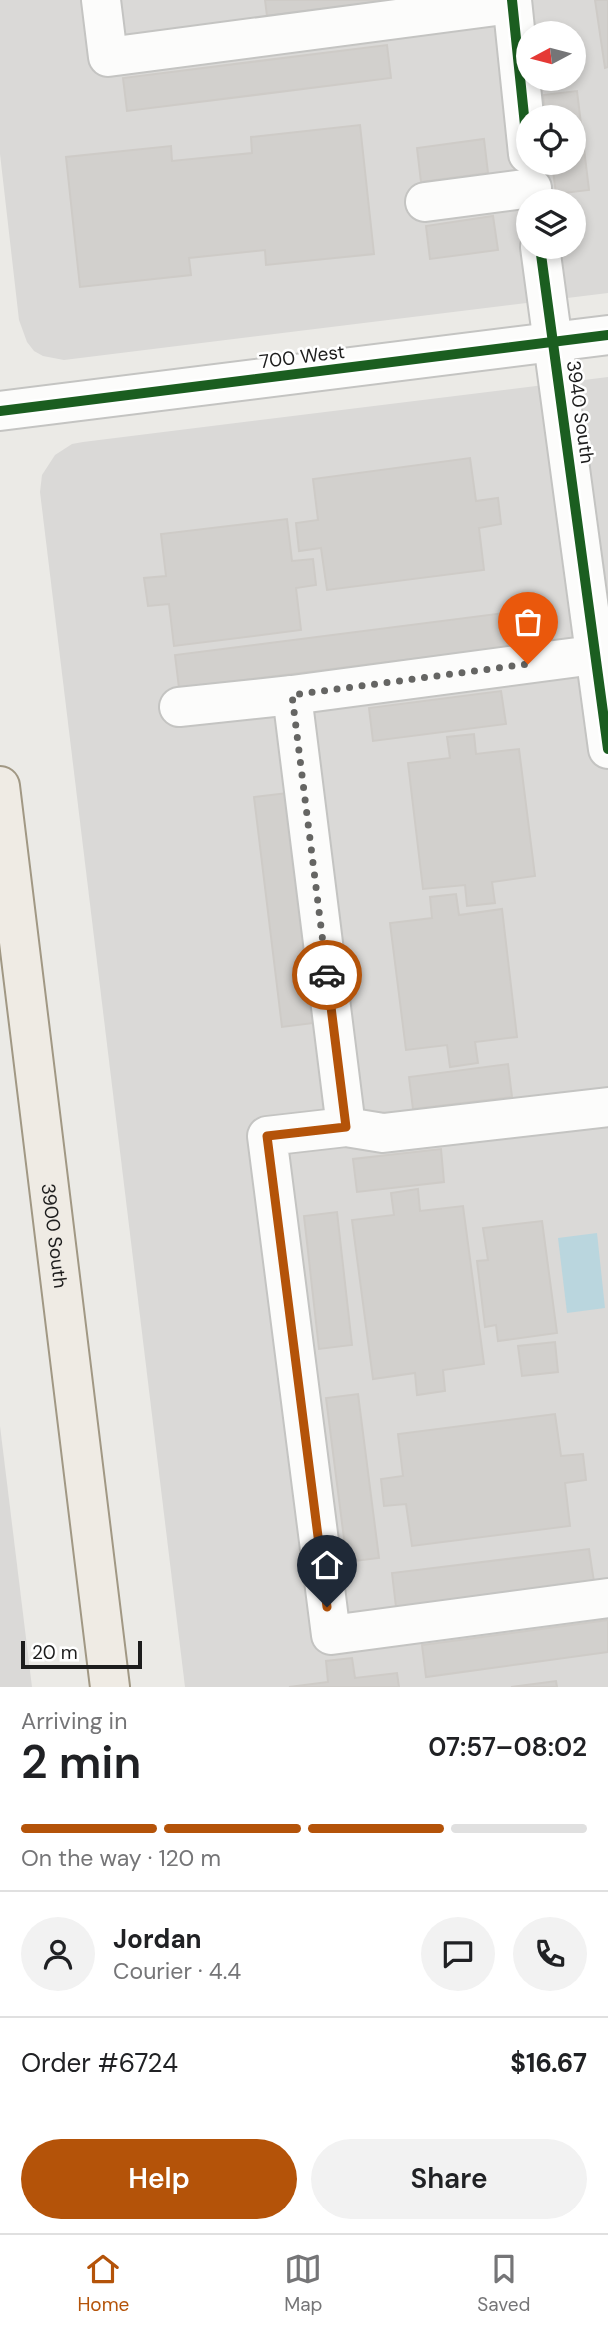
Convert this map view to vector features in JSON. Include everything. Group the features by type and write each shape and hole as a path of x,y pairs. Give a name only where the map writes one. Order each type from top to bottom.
{"main road":[{"name":"3900 South","path":"0,786 110,1687"}],"street":[{"path":"101,0 108,57 511,2 531,176 425,202"},
{"name":"3940 South","path":"542,259 602,654 608,749"},
{"name":"700 West","path":"0,411 608,335"},
{"path":"179,707 292,695 602,654"},
{"path":"292,695 346,1127"},
{"path":"608,1107 383,1133 346,1127 267,1136 331,1635 608,1598"}],"shaded area":[{"path":"0,0 608,0 608,293 64,360 43,356 34,351 27,342 19,320 0,154"},
{"path":"608,377 608,1687 185,1687 40,492 42,475 55,455 72,444 83,442"},
{"path":"0,1426 32,1687 0,1687"}],"water":[{"path":"597,1233 605,1308 567,1313 558,1238"}],"building":[{"path":"265,0 393,0 267,16"},
{"path":"595,0 608,0 608,67 605,68"},
{"path":"387,45 391,78 127,111 123,78"},
{"path":"577,91 579,105 544,105 543,95"},
{"path":"360,125 374,254 266,265 265,250 189,258 191,275 80,287 66,157 171,146 172,161 252,153 251,137"},
{"path":"484,139 488,173 421,182 417,148"},
{"path":"586,165 589,190 555,189 554,175 586,175"},
{"path":"493,216 498,250 430,259 426,226"},
{"path":"470,458 476,501 498,498 501,524 479,528 484,570 327,590 321,548 299,551 296,523 318,520 313,479"},
{"path":"287,519 292,561 313,559 316,585 296,588 301,630 174,646 169,604 148,606 144,578 166,576 161,534"},
{"path":"504,613 508,647 179,688 175,655"},
{"path":"501,691 506,724 373,741 369,708"},
{"path":"474,734 476,754 519,749 535,876 492,882 495,903 467,906 465,885 423,889 408,763 450,758 447,737"},
{"path":"287,793 314,1023 282,1027 254,797"},
{"path":"456,894 459,915 502,909 517,1037 475,1042 478,1063 450,1067 447,1045 406,1050 390,923 432,918 430,897"},
{"path":"508,1064 512,1097 413,1109 409,1077"},
{"path":"441,1149 444,1182 357,1192 353,1159"},
{"path":"418,1189 420,1211 463,1206 484,1364 443,1370 445,1391 417,1395 415,1373 373,1379 352,1220 394,1215 391,1193"},
{"path":"337,1212 352,1345 319,1349 304,1216"},
{"path":"542,1221 557,1333 498,1341 496,1325 485,1327 477,1261 488,1260 483,1228"},
{"path":"555,1342 558,1372 522,1376 518,1346"},
{"path":"358,1394 379,1558 347,1562 326,1398"},
{"path":"555,1414 561,1456 583,1454 586,1480 565,1483 570,1526 412,1546 406,1504 384,1506 381,1479 403,1476 398,1434"},
{"path":"589,1549 594,1582 396,1607 392,1573"},
{"path":"608,1620 608,1652 426,1677 422,1645"},
{"path":"352,1658 355,1678 397,1673 399,1687 289,1687 328,1682 326,1661"},
{"path":"556,1681 557,1687 511,1687"}],"cycle path":[{"path":"512,0 523,105"},
{"path":"542,259 608,749"},
{"path":"0,411 608,335"}],"way so far":[{"path":"327,975 292,695 528,664"}],"route":[{"path":"327,975 346,1127 267,1136 327,1607"}]}
